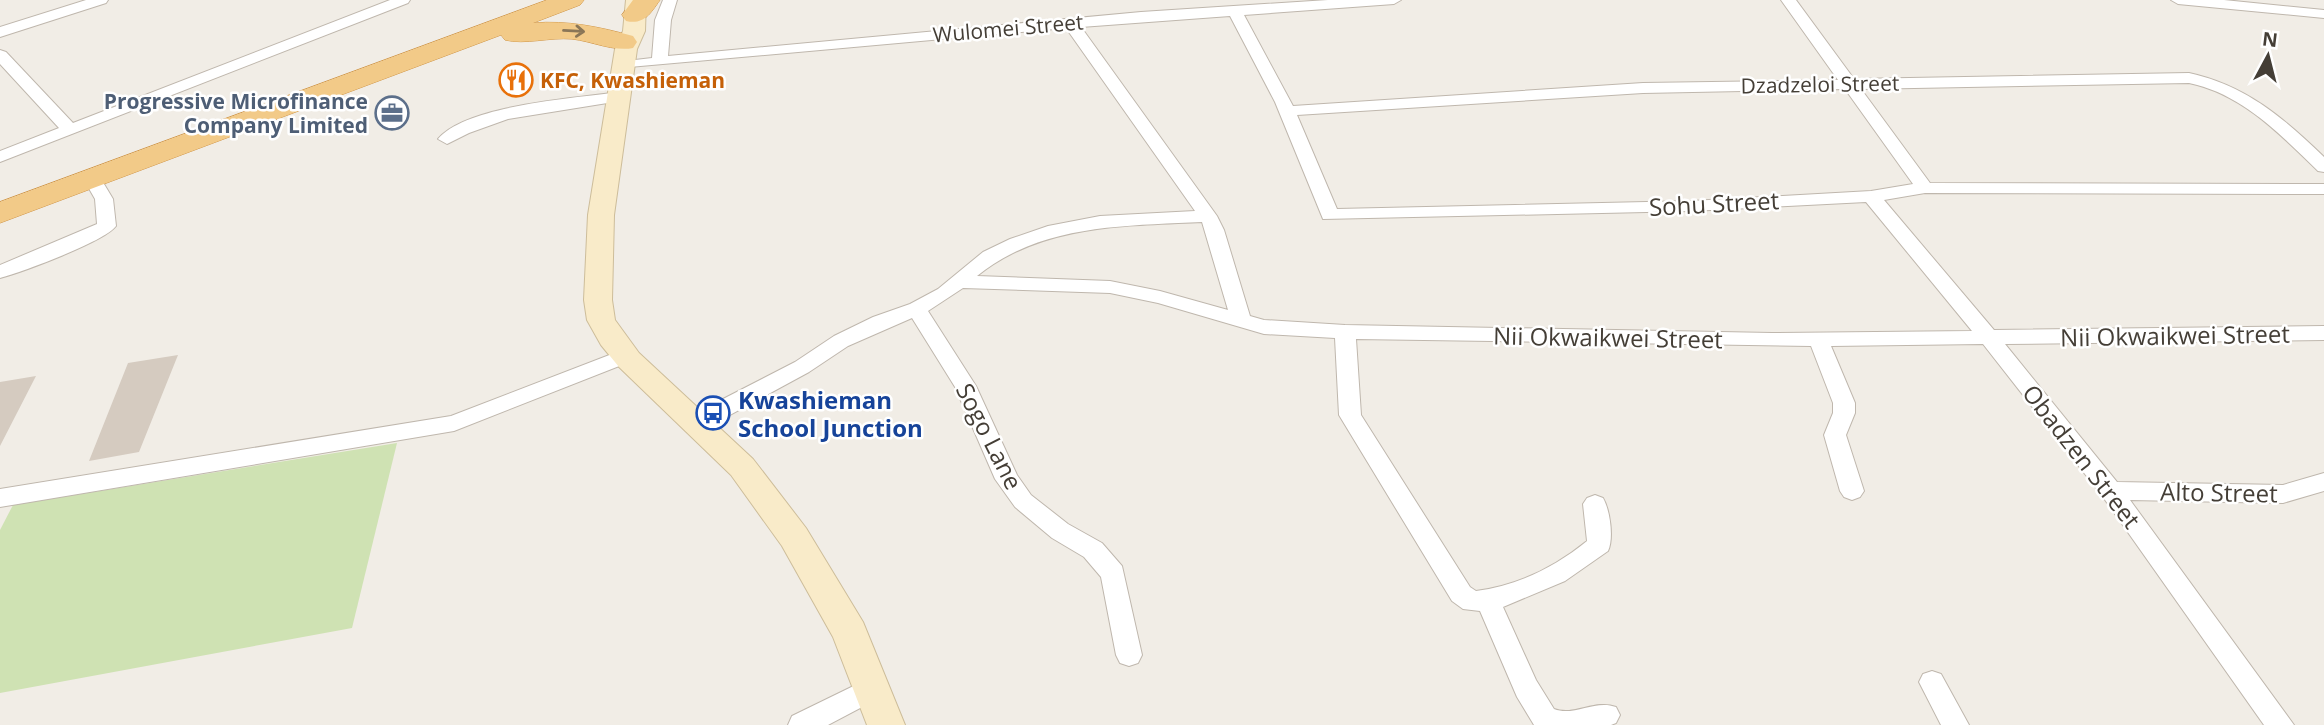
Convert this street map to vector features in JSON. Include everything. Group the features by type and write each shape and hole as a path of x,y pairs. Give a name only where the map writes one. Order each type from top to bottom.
{"highway":[{"path":"0,191 516,0"},
{"path":"0,212 571,0"},
{"path":"411,59 523,32 592,32 624,52"}],"main road":[{"path":"635,4 634,32 624,52 620,97 601,215 597,300 601,320 625,356 742,467 794,537 850,633 886,725"}],"street":[{"path":"0,32 101,0"},
{"path":"0,157 68,128 402,0"},
{"path":"660,61 663,20 670,0"},
{"name":"Wulomei Street","path":"624,52 660,61 1069,23 1394,0"},
{"path":"1788,0 1925,188"},
{"path":"2178,0 2324,14"},
{"name":"Sohu Street","path":"1235,10 1286,111 1329,215 1691,206 1871,196 1925,188 2324,189"},
{"path":"1069,23 1208,216 1215,230 1241,321"},
{"path":"0,55 68,128"},
{"name":"Dzadzeloi Street","path":"1286,111 1643,88 2173,77 2201,79 2236,92 2317,154 2324,167"},
{"path":"447,139 458,130 489,119 620,97"},
{"path":"0,272 90,236 107,226 104,199 92,178"},
{"name":"Obadzen Street","path":"1871,196 2111,491 2280,725"},
{"path":"696,423 802,367 851,336 917,309 958,282 989,256 1048,232 1100,222 1208,216"},
{"name":"Nii Okwaikwei Street","path":"958,282 1110,287 1160,297 1264,327 1345,332 1818,339 2324,333"},
{"name":"Sogo Lane","path":"917,309 965,386 1007,480 1023,501 1060,531 1093,550 1112,573 1129,655"},
{"path":"1345,332 1350,415 1461,594 1472,602 1488,601 1558,574 1586,557 1599,544 1595,504"},
{"path":"1818,339 1843,403 1844,414 1835,435 1853,491"},
{"path":"0,498 454,423 625,356"},
{"name":"Alto Street","path":"2111,491 2234,491 2283,494 2324,482"},
{"path":"1488,601 1525,685 1544,719 1552,723 1606,715"},
{"path":"1932,682 1955,725"},
{"path":"802,725 873,689"}],"green space":[{"path":"397,443 352,628 0,693 0,530 13,505"}],"building":[{"path":"178,355 139,452 89,461 128,363"},
{"path":"36,376 0,446 0,382"}],"place":[{"name":"KFC, Kwashieman","path":"516,80"},
{"name":"Progressive Microfinance Company Limited","path":"392,113"},
{"name":"Kwashieman School Junction","path":"713,413"}]}
